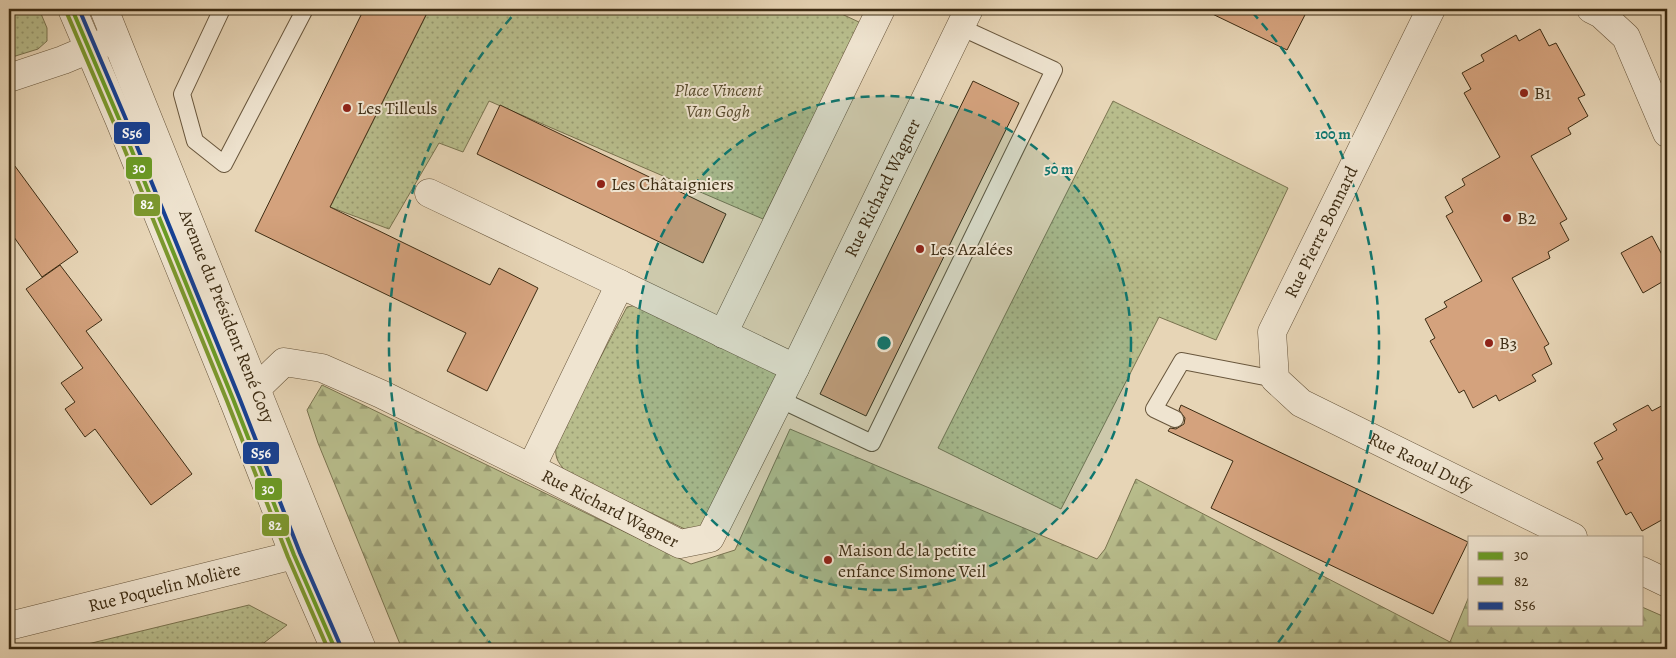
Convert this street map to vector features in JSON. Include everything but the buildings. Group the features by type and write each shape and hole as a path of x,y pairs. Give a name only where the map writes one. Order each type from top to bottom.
{"street":[{"name":"Avenue du Président René Coty","path":"72,9 119,119 244,394 319,546 362,649"},
{"name":"Avenue du Président René Coty","path":"104,9 244,394 294,555 335,649"},
{"path":"723,334 881,9"},
{"name":"Rue Pierre Bonnard","path":"1275,379 1272,332 1431,9"},
{"path":"1591,9 1600,14 1626,37 1667,133"},
{"name":"Rue Richard Wagner","path":"244,394 284,362 322,368 381,394 680,544 710,538 965,18"},
{"path":"9,78 89,50 115,38"},
{"path":"429,193 795,368"},
{"name":"Rue Richard Wagner","path":"530,468 620,284"},
{"name":"Rue Raoul Dufy","path":"1275,379 1301,403 1571,536"},
{"name":"Rue Poquelin Molière","path":"9,626 294,555 319,546"},
{"path":"1644,571 1667,583"}],"lane":[{"path":"222,9 182,94 195,141 224,164 305,9"},
{"path":"779,398 872,444 1054,70 965,18"},
{"path":"1175,419 1154,409 1182,361 1275,379"}],"green space":[{"path":"9,9 39,9 47,28 47,41 38,49 9,58"},
{"name":"Place Vincent Van Gogh","path":"429,9 831,9 861,23 763,219 489,101 463,152 439,143 389,229 330,207"},
{"path":"1113,101 1288,188 1216,340 1159,317 1061,509 938,448"},
{"path":"637,305 795,368 711,525 689,531 567,473 557,458 557,440 627,307"},
{"path":"322,385 691,564 735,550 790,429 1097,559 1105,549 1136,479 1450,642 1468,599 1468,626 1644,626 1644,608 1667,618 1667,649 402,649 318,443 307,410"},
{"path":"249,605 287,625 256,649 67,649"}],"transit line":[{"name":"30","path":"72,9 233,399 294,555 335,649"},
{"name":"S56","path":"79,9 239,397 300,553 341,647"},
{"name":"82","path":"66,11 227,401 288,557 328,649"}],"place":[{"name":"B1","path":"1524,93"},
{"name":"Les Tilleuls","path":"347,108"},
{"name":"Les Châtaigniers","path":"601,184"},
{"name":"B2","path":"1507,218"},
{"name":"Les Azalées","path":"920,249"},
{"name":"B3","path":"1489,343"},
{"name":"Maison de la petite enfance Simone Veil","path":"828,560"}]}
